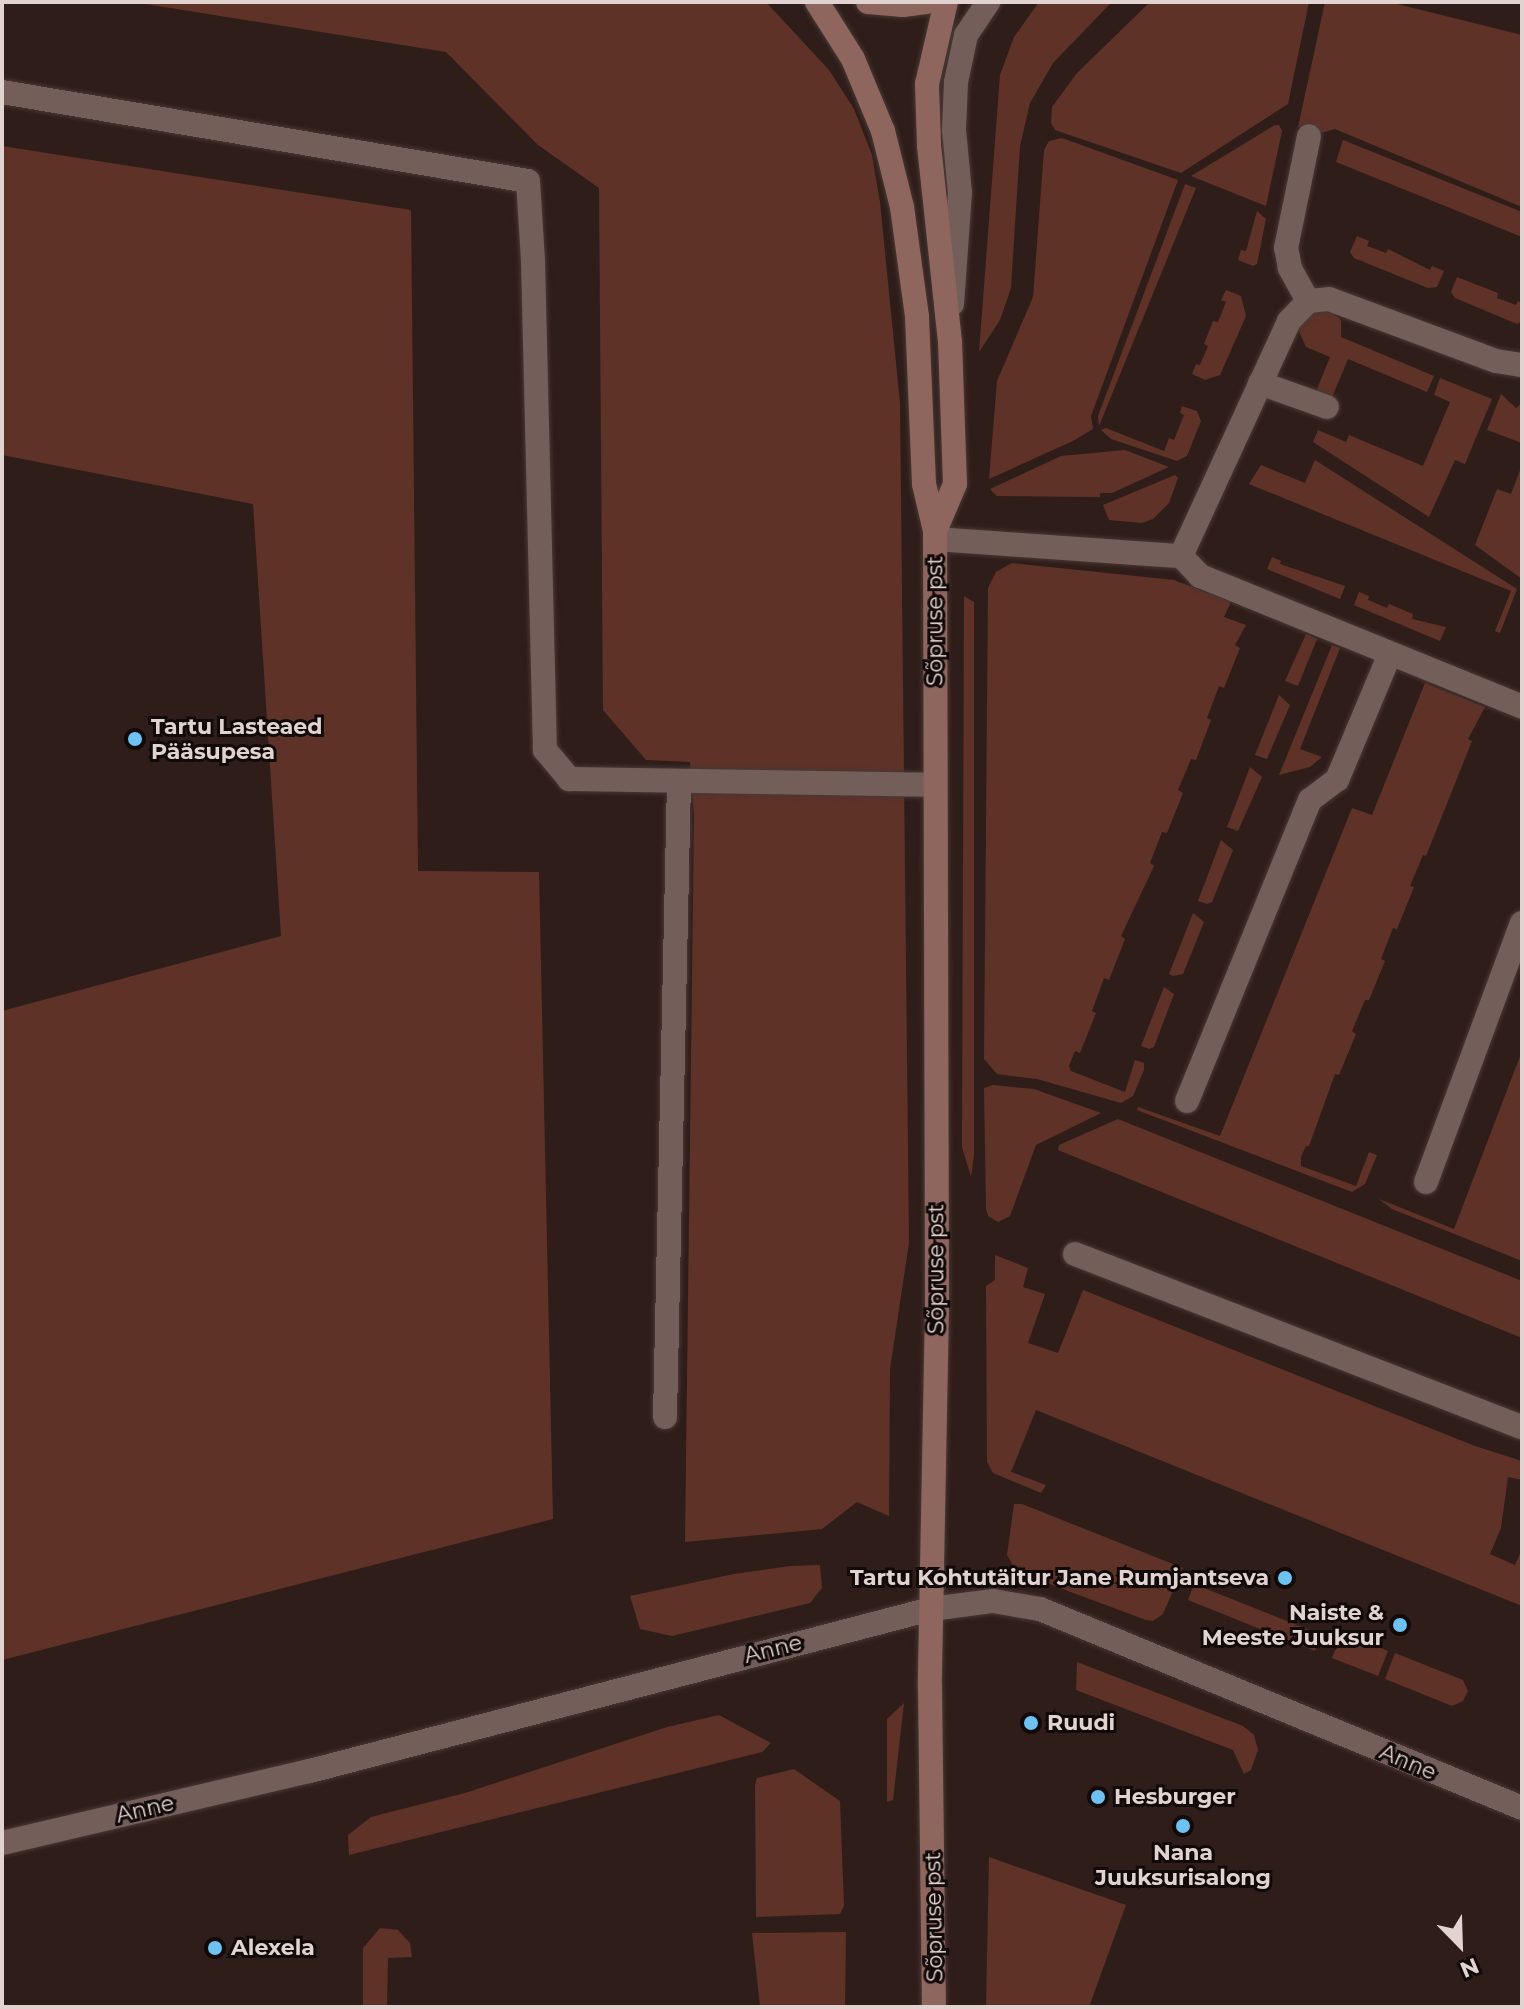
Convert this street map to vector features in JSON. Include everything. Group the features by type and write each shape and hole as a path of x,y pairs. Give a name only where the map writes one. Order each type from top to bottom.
{"main road":[{"name":"Sõpruse pst","path":"817,2 853,59 883,131 902,207 917,317 924,484 935,535 937,1308 931,1609 934,2007"},
{"path":"868,2 903,5 926,2"},
{"name":"Sõpruse pst","path":"935,535 955,484 950,342 929,145 927,84 946,2"}],"street":[{"path":"950,342 960,193 954,130 956,82 966,35 988,2"},
{"path":"2,92 528,181 533,261 545,750 569,779 934,785"},
{"path":"1308,301 1290,268 1286,248 1309,136"},
{"path":"1181,556 1294,312 1308,301 1329,299 1496,361 1522,365"},
{"path":"1260,383 1327,407"},
{"path":"935,535 1181,556 1200,576 1522,707"},
{"path":"1187,1101 1310,800 1337,780 1390,654"},
{"path":"665,1417 679,782"},
{"path":"1426,1182 1522,923"},
{"path":"1075,1254 1522,1427"},
{"name":"Anne","path":"2,1843 310,1771 931,1609 993,1601 1040,1609 1522,1808"}],"shaded area":[{"path":"133,2 766,2 829,70 854,109 872,155 880,202 900,403 909,1243 890,1369 889,1516 857,1502 822,1529 685,1542 694,816 690,762 646,760 603,710 599,188 538,145 446,52"},
{"path":"1039,2 1112,2 1053,63 1030,103 1020,146 1011,288 1000,320 979,352 1000,75 1014,37"},
{"path":"1150,2 1309,2 1288,104 1181,173 1055,130 1051,123 1052,107 1077,73"},
{"path":"1325,2 1389,2 1522,35 1522,207 1335,129 1321,133 1298,127"},
{"path":"1279,125 1282,131 1266,206 1191,176"},
{"path":"1062,138 1178,180 1091,416 1093,429 989,479 997,381 1033,297 1044,150 1049,141"},
{"path":"1343,140 1522,212 1522,237 1336,162"},
{"path":"2,146 411,210 418,871 539,872 553,1519 2,1660 2,1011 281,936 253,504 2,455"},
{"path":"1185,184 1196,188 1099,426 1098,416"},
{"path":"1257,211 1266,219 1257,264 1253,266 1238,260 1241,250 1246,251"},
{"path":"1357,236 1369,241 1367,246 1386,253 1388,249 1430,270 1432,266 1444,271 1437,287 1428,288 1354,258 1350,252"},
{"path":"1457,277 1498,293 1497,298 1516,305 1518,301 1522,303 1522,321 1517,324 1455,298 1451,292"},
{"path":"1226,290 1241,296 1246,316 1220,375 1205,380 1192,374 1196,364 1200,365 1208,346 1204,344 1213,321 1218,322 1226,302 1221,300"},
{"path":"1329,310 1341,320 1341,337 1434,376 1427,392 1348,359 1331,400 1315,394 1330,357 1306,347 1298,329 1307,313"},
{"path":"1440,378 1492,399 1465,464 1455,460 1429,517 1313,442 1318,430 1346,442 1349,435 1423,466 1450,402 1434,395"},
{"path":"1501,394 1516,408 1522,403 1522,443 1487,430"},
{"path":"1182,406 1197,411 1201,421 1187,456 1177,461 1111,439 1101,430 1106,428 1164,451 1169,438 1174,440 1184,415 1180,413"},
{"path":"1125,450 1169,467 1112,493 1100,493 1100,497 997,496 990,489 1061,456"},
{"path":"1315,460 1517,589 1500,633 1495,631 1511,591 1249,484 1261,465 1305,483"},
{"path":"1522,465 1522,579 1475,545 1497,489 1511,494"},
{"path":"1175,475 1178,478 1169,503 1153,519 1142,523 1109,520 1103,505"},
{"path":"1272,557 1281,561 1280,564 1345,586 1340,599 1267,569"},
{"path":"1012,563 1174,580 1231,602 1224,617 1246,625 1235,645 1240,648 1224,688 1219,686 1207,718 1211,720 1196,760 1191,759 1178,790 1183,793 1167,833 1162,832 1150,863 1154,866 1121,936 1125,939 1109,980 1104,978 1092,1011 1096,1013 1080,1053 1075,1051 1069,1066 1071,1071 1125,1092 1135,1060 1144,1063 1133,1096 1121,1103 1037,1079 997,1074 984,1059 988,588 996,572"},
{"path":"1359,592 1369,596 1368,600 1387,608 1389,604 1413,614 1412,619 1446,627 1440,641 1354,605"},
{"path":"964,596 974,602 974,1155 971,1177 962,1147"},
{"path":"1306,634 1317,639 1298,686 1285,681"},
{"path":"1332,645 1340,648 1300,749 1322,757 1310,767 1279,775"},
{"path":"1425,683 1485,707 1468,739 1472,741 1426,856 1423,855 1410,886 1414,887 1397,929 1393,928 1381,959 1385,961 1369,1000 1365,1000 1352,1031 1356,1034 1339,1075 1335,1074 1309,1146 1306,1146 1301,1157 1301,1166 1356,1186 1369,1152 1377,1155 1365,1184 1352,1192 1137,1110 1138,1107 1220,1136 1352,808 1372,815"},
{"path":"1279,695 1290,705 1267,759 1255,755"},
{"path":"1250,767 1262,777 1238,831 1227,827"},
{"path":"1221,840 1233,850 1212,902 1207,904 1198,901"},
{"path":"1193,913 1204,922 1183,974 1173,976 1169,974"},
{"path":"1164,987 1174,994 1154,1047 1149,1049 1141,1046"},
{"path":"1522,1051 1522,1261 1392,1209 1379,1199 1454,1229"},
{"path":"993,1085 1034,1089 1101,1113 1036,1145 1010,1216 998,1222 988,1216 986,1209 984,1088"},
{"path":"1118,1119 1522,1281 1522,1338 1058,1150 1059,1145"},
{"path":"995,1255 1028,1268 1023,1287 1045,1294 1028,1343 1058,1353 1083,1290 1475,1446 1522,1461 1522,1480 1508,1477 1501,1528 1490,1554 1515,1565 1522,1549 1522,1606 1036,1410 1011,1472 1046,1485 1041,1493 993,1473 987,1462 986,1286 995,1280"},
{"path":"1014,1504 1022,1504 1183,1568 1163,1614 1153,1621 1146,1620 1017,1572 1007,1555"},
{"path":"820,1565 822,1588 810,1603 672,1636 640,1629 630,1596 734,1574"},
{"path":"1194,1584 1322,1635 1315,1651 1188,1600"},
{"path":"1342,1632 1388,1651 1378,1676 1332,1658"},
{"path":"1395,1653 1463,1680 1468,1691 1463,1701 1452,1706 1385,1679"},
{"path":"1077,1662 1243,1726 1254,1735 1258,1750 1251,1770 1244,1774 1233,1750 1076,1690"},
{"path":"904,1703 893,1800 887,1802 887,1719"},
{"path":"719,1715 771,1743 762,1752 349,1855 348,1835 371,1817 465,1793 667,1727"},
{"path":"794,1769 840,1801 844,1906 840,1914 756,1917 755,1785 757,1778"},
{"path":"989,1857 1126,1905 1089,2007 986,2007"},
{"path":"380,1928 398,1930 410,1943 412,1957 388,1958 387,2007 363,2007 363,1948"},
{"path":"846,1932 845,2007 760,2007 752,1933"}],"place":[{"name":"Tartu Lasteaed Pääsupesa","path":"135,739"},
{"name":"Tartu Kohtutäitur Jane Rumjantseva","path":"1285,1578"},
{"name":"Naiste & Meeste Juuksur","path":"1400,1625"},
{"name":"Ruudi","path":"1031,1723"},
{"name":"Hesburger","path":"1098,1797"},
{"name":"Nana Juuksurisalong","path":"1183,1826"},
{"name":"Alexela","path":"215,1948"}]}
